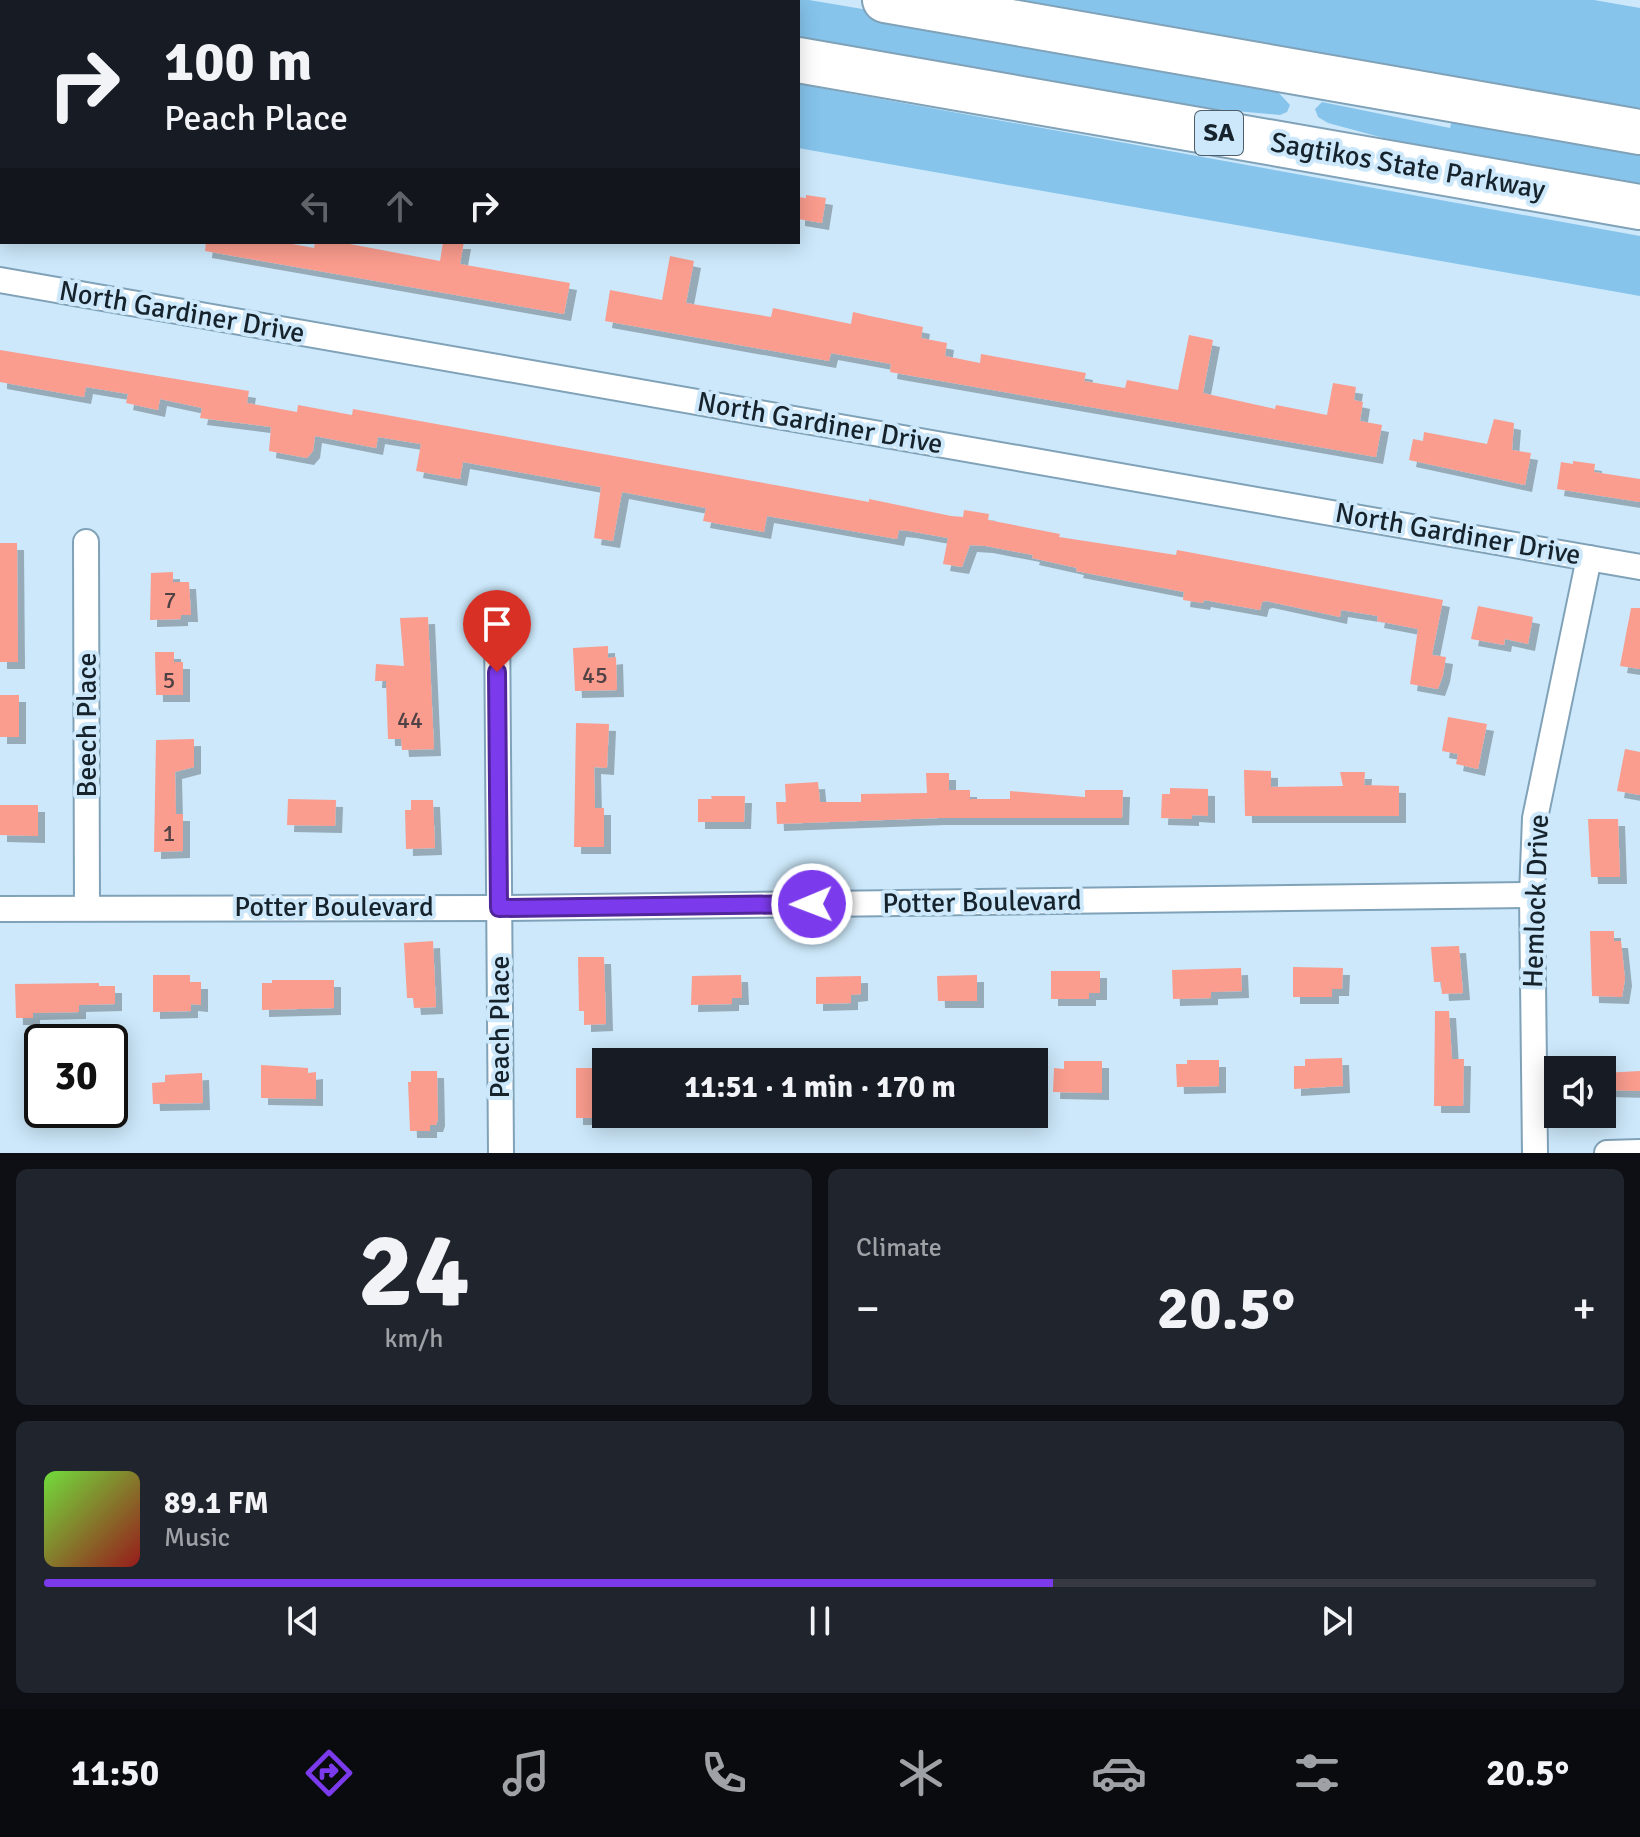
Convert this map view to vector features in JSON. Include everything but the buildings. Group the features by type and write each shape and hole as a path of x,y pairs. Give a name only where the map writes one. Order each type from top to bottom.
{"highway":[{"path":"885,0 1640,132"},
{"name":"Sagtikos State Parkway","path":"800,60 1640,207"}],"street":[{"name":"North Gardiner Drive","path":"0,280 1640,567"},
{"name":"Beech Place","path":"86,542 87,908"},
{"name":"Hemlock Drive","path":"1535,1153 1532,895 1535,818 1589,558"},
{"name":"Peach Place","path":"497,613 501,1153"},
{"name":"Potter Boulevard","path":"0,909 499,908 1532,895"},
{"path":"1607,1153 1640,1152"}],"shaded area":[{"path":"800,0 1140,56 1278,92 1290,105 1287,112 1280,115 1145,103 800,42"},
{"path":"1004,0 1594,0 1640,8 1640,109"},
{"path":"800,84 1640,236 1640,296 800,148"},
{"path":"1322,102 1450,128 1452,119 1640,145 1640,193 1491,167 1328,123 1318,117 1315,109"}],"route":[{"path":"497,672 499,908 812,904"}]}
